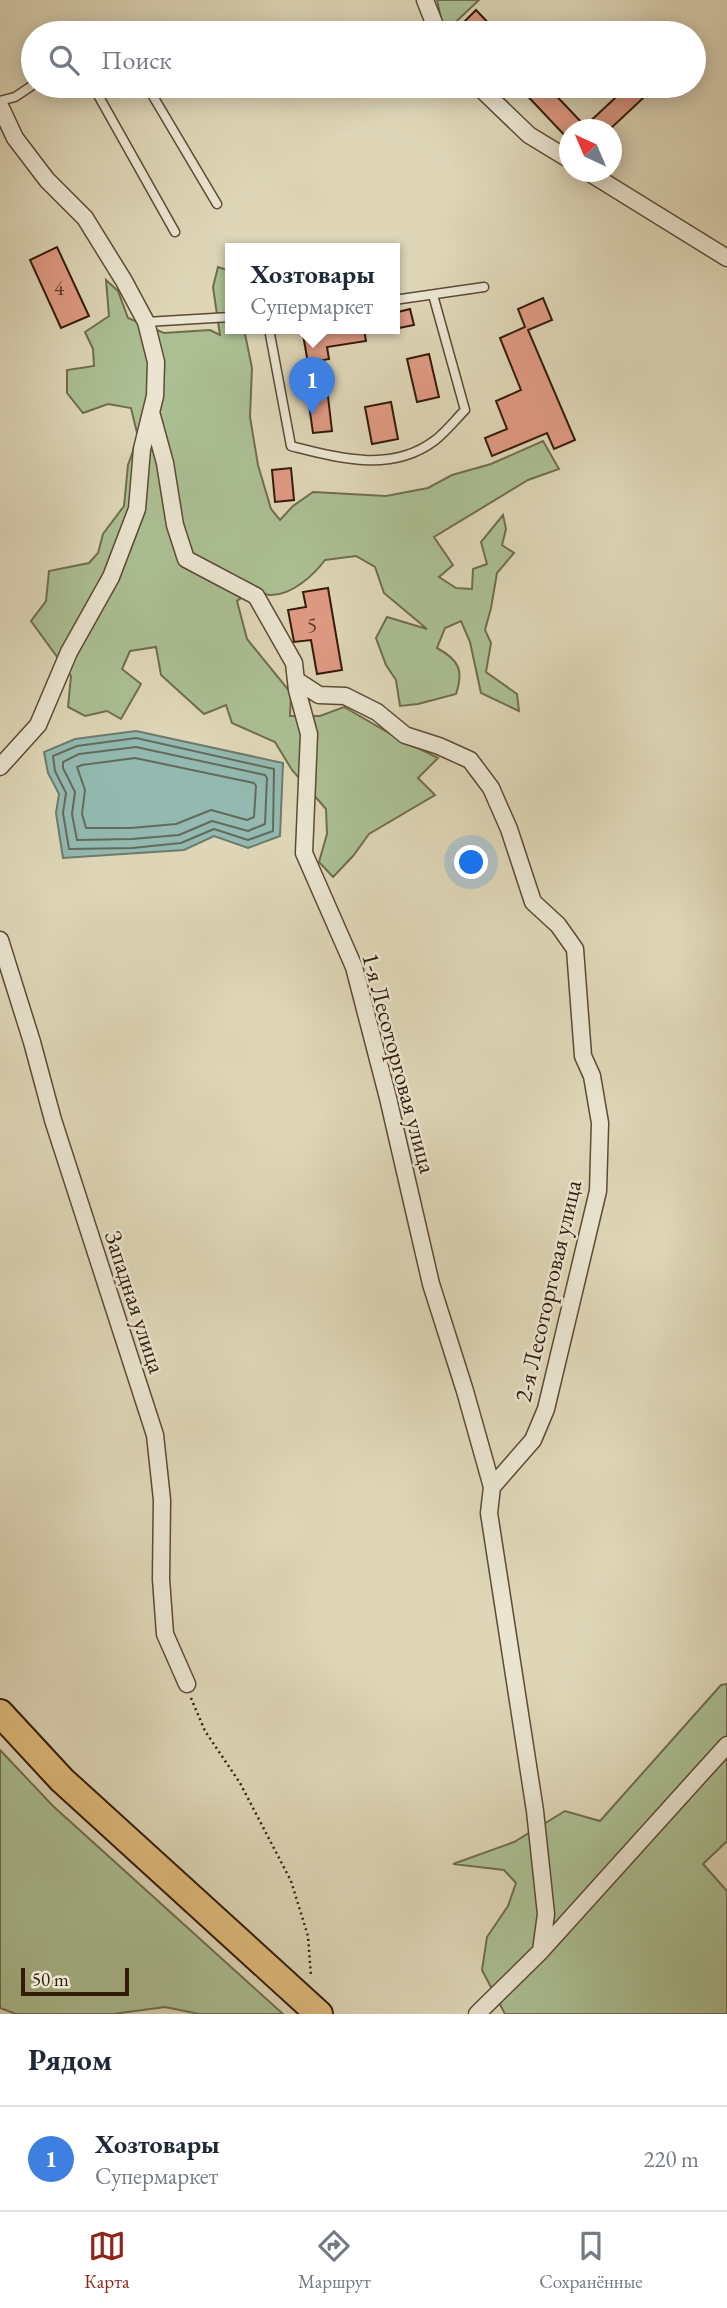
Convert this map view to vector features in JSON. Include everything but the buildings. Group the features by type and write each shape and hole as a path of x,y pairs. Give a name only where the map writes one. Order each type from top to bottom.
{"main road":[{"path":"0,1713 62,1780 316,2011"}],"street":[{"path":"425,0 433,21"},
{"path":"490,98 529,135 559,154"},
{"path":"0,104 15,138 47,180 85,218 124,281 145,322 156,362 155,396 142,449 137,509 111,577 69,652 38,725 0,767"},
{"path":"604,182 727,258"},
{"name":"1-я Лесоторговая улица","path":"151,412 165,463 175,525 186,559 256,596 294,663 309,734 304,853 354,967 388,1098 431,1284 492,1487"},
{"name":"2-я Лесоторговая улица","path":"296,680 319,695 345,696 377,712 405,736 439,746 470,760 491,788 509,830 533,902 558,925 575,949 583,1056 592,1076 600,1123 598,1191 546,1409 533,1440 492,1487"},
{"name":"Западная улица","path":"0,940 32,1041 53,1120 155,1435 162,1500 161,1579 165,1634 187,1684"},
{"path":"492,1487 489,1513 535,1811 547,1914 541,1951"},
{"path":"477,2014 541,1951 727,1745"}],"lane":[{"path":"0,104 21,93"},
{"path":"100,98 175,232"},
{"path":"154,98 217,204"},
{"path":"400,299 484,286"},
{"path":"270,334 291,446 362,462 400,458 433,442 465,410 433,295"},
{"path":"145,322 225,317"}],"path":[{"path":"187,1684 205,1731 240,1783 290,1881 308,1936 316,2011"}],"green space":[{"path":"437,0 479,0 457,21 441,21"},
{"path":"218,267 225,269 225,334 245,334 252,368 250,417 258,465 271,509 280,520 293,506 313,492 386,496 428,488 452,475 491,464 543,441 559,469 528,480 434,537 453,565 439,577 456,588 472,589 473,569 487,564 481,542 503,515 506,529 502,545 514,553 497,573 485,630 491,643 486,672 517,694 519,711 481,693 470,642 461,621 445,628 437,648 458,666 460,678 456,694 400,706 396,680 386,665 376,638 387,617 427,629 384,593 375,567 356,556 325,560 308,578 286,592 268,595 254,589 237,601 247,639 291,693 290,716 320,716 344,707 438,758 418,778 435,795 369,834 333,877 319,862 327,834 326,809 292,770 275,742 232,723 226,705 204,714 161,675 156,647 130,651 122,669 141,684 121,719 107,711 85,716 68,707 71,676 31,621 46,601 49,571 89,563 98,553 103,534 124,506 128,465 138,437 131,408 108,404 83,413 67,393 67,370 94,366 93,349 85,332 109,316 106,280 118,291 128,318 164,333 210,330 220,335 213,287"},
{"path":"727,1684 727,1841 703,1864 727,1891 727,2014 505,2014 482,1970 487,1937 508,1906 516,1883 504,1870 453,1864 514,1842 565,1811 600,1821 721,1685"},
{"path":"0,1750 53,1806 283,2014 199,2014 165,2007 113,2014 16,2014 0,2008"}],"water":[{"path":"136,731 283,763 280,836 248,848 214,836 184,850 63,858 56,813 59,794 48,773 44,752 75,739"}],"place":[{"name":"Хозтовары","path":"312,415"}]}
